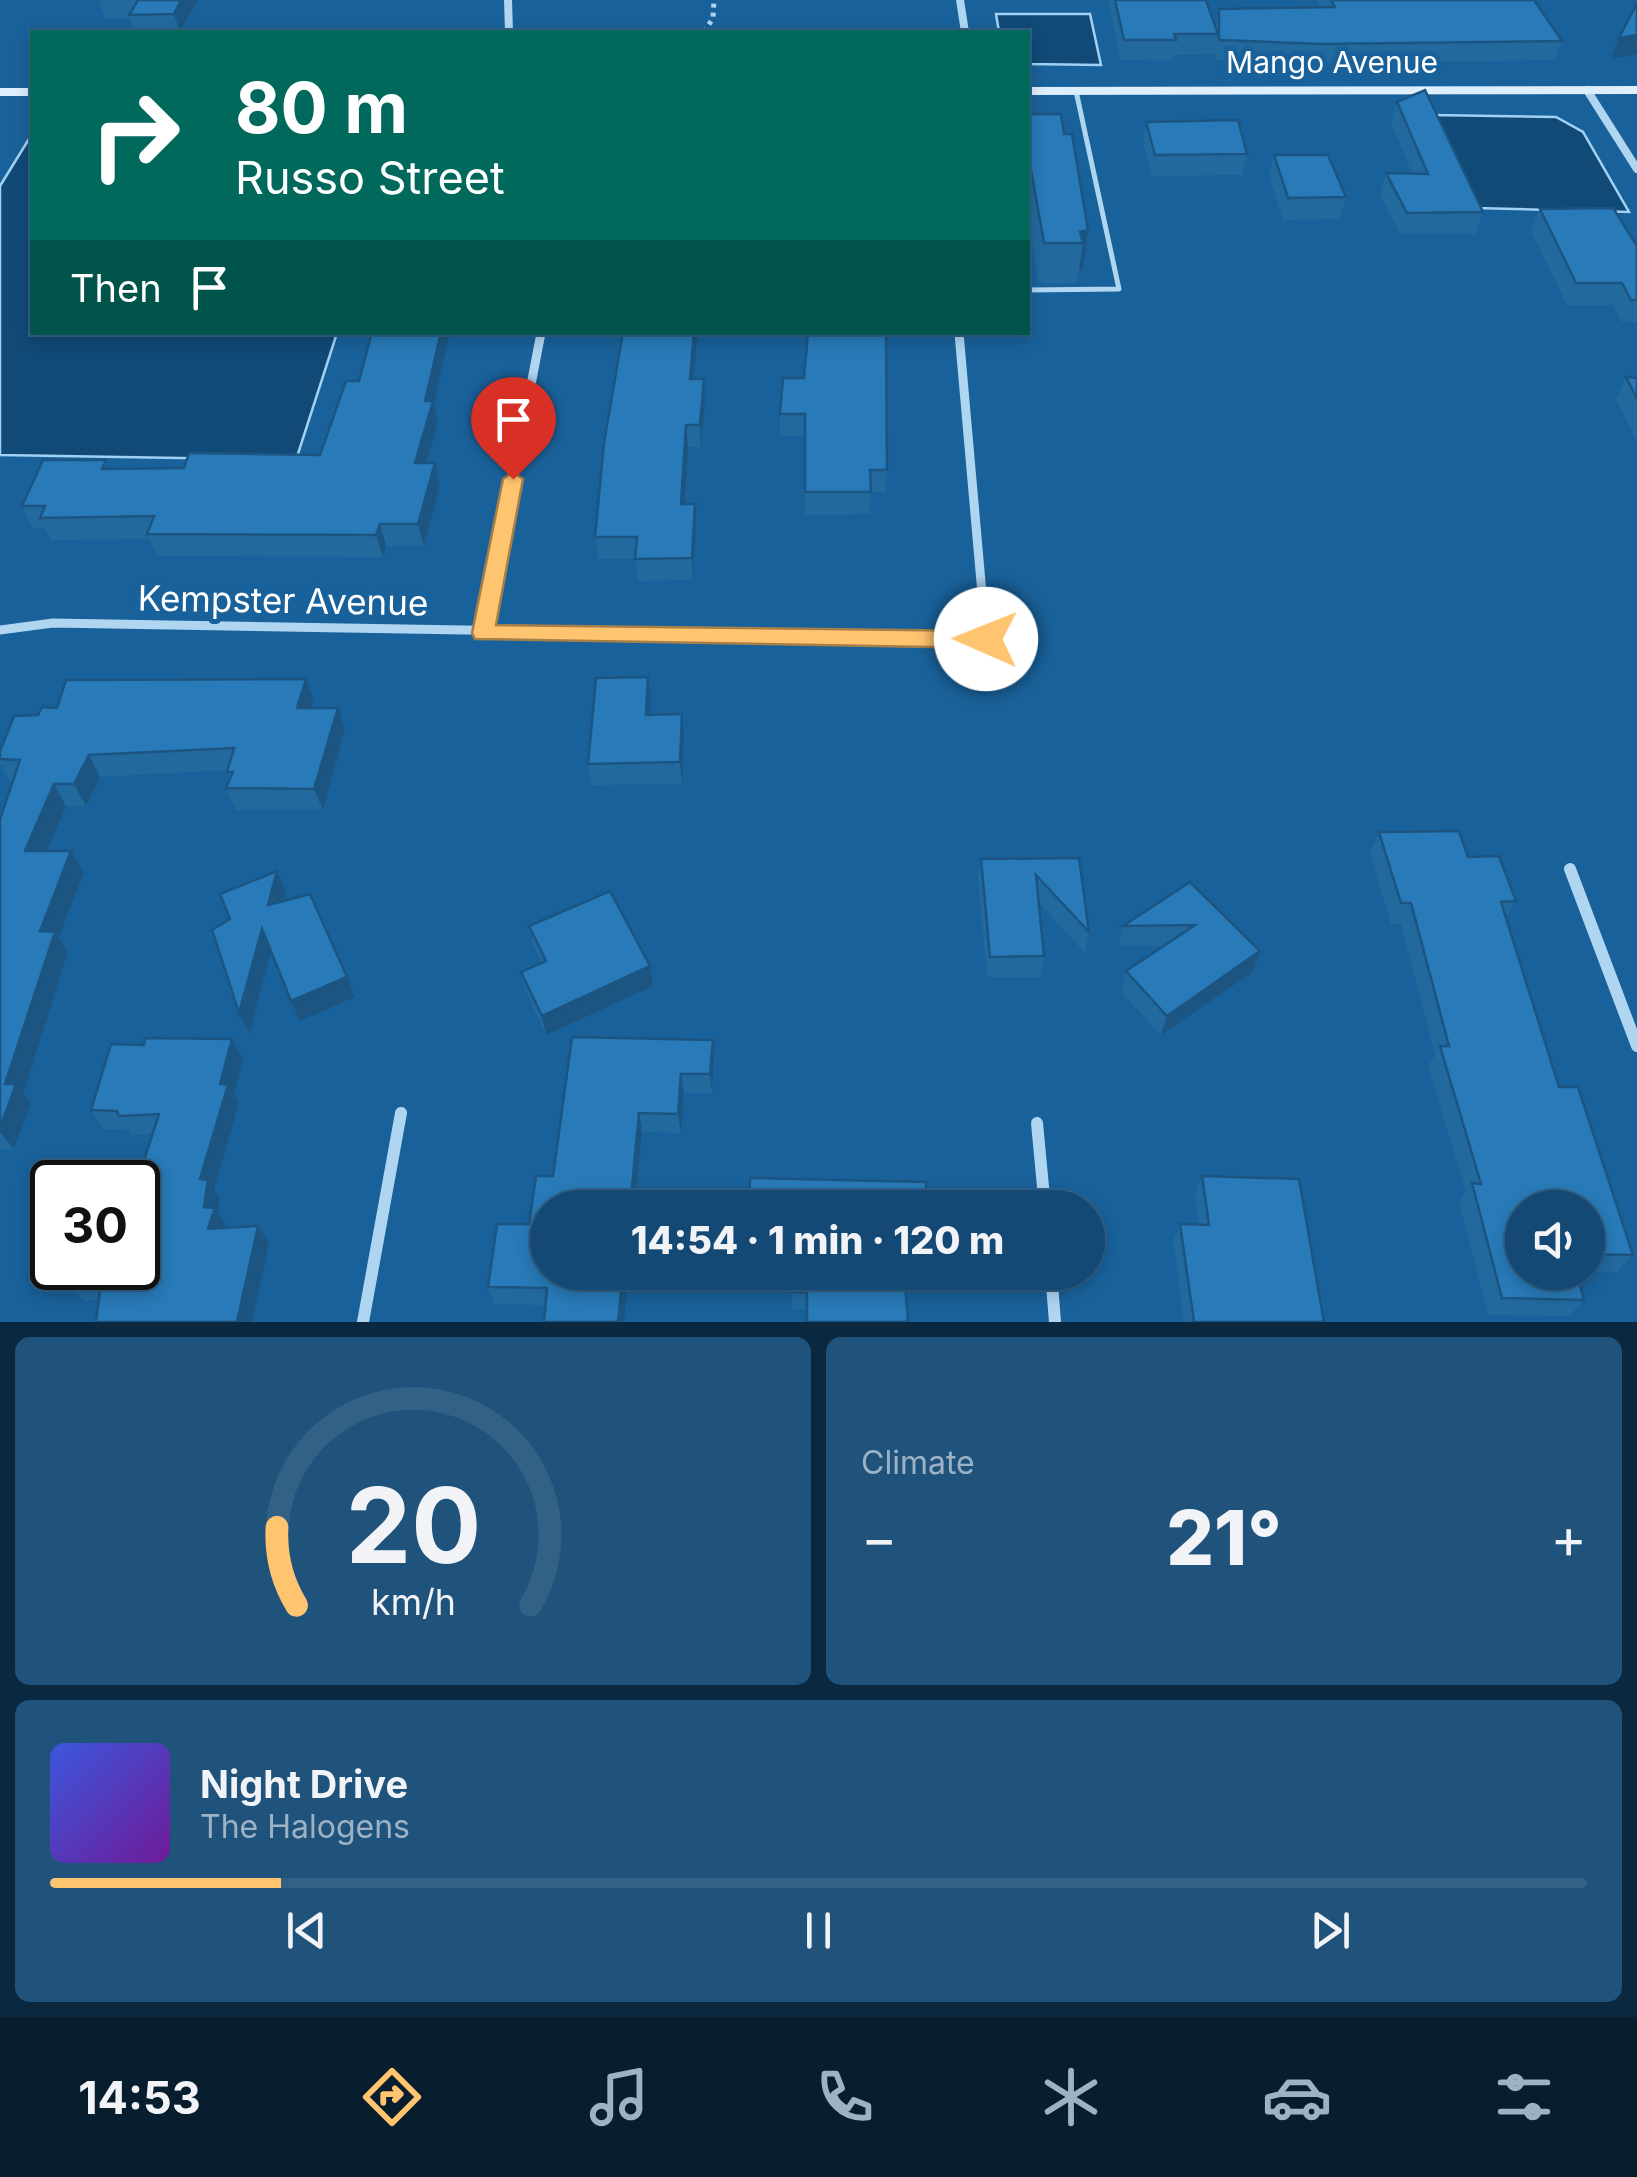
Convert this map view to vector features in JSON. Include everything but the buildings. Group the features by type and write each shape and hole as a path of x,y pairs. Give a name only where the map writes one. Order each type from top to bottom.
{"street":[{"path":"508,0 509,30"},
{"path":"960,0 964,30"},
{"path":"1588,90 1637,168"},
{"name":"Mango Avenue","path":"1030,92 1637,90"},
{"path":"0,92 30,92"},
{"path":"483,633 540,335"},
{"name":"Kempster Avenue","path":"0,630 24,624 54,624 986,639 959,335"},
{"path":"1570,869 1637,1046"},
{"path":"363,1322 401,1113"},
{"path":"1038,1123 1044,1190"},
{"path":"1052,1290 1055,1322"}],"lane":[{"path":"1030,290 1120,290 1076,91"}],"path":[{"path":"705,30 713,18 714,0"}],"water":[{"path":"996,14 1090,14 1101,65 1030,64 1030,30 999,30"},
{"path":"1432,115 1556,117 1583,132 1629,212 1475,208"},
{"path":"30,137 30,335 336,335 296,460 0,455 0,186"}],"route":[{"path":"513,479 483,633 986,639"}]}
